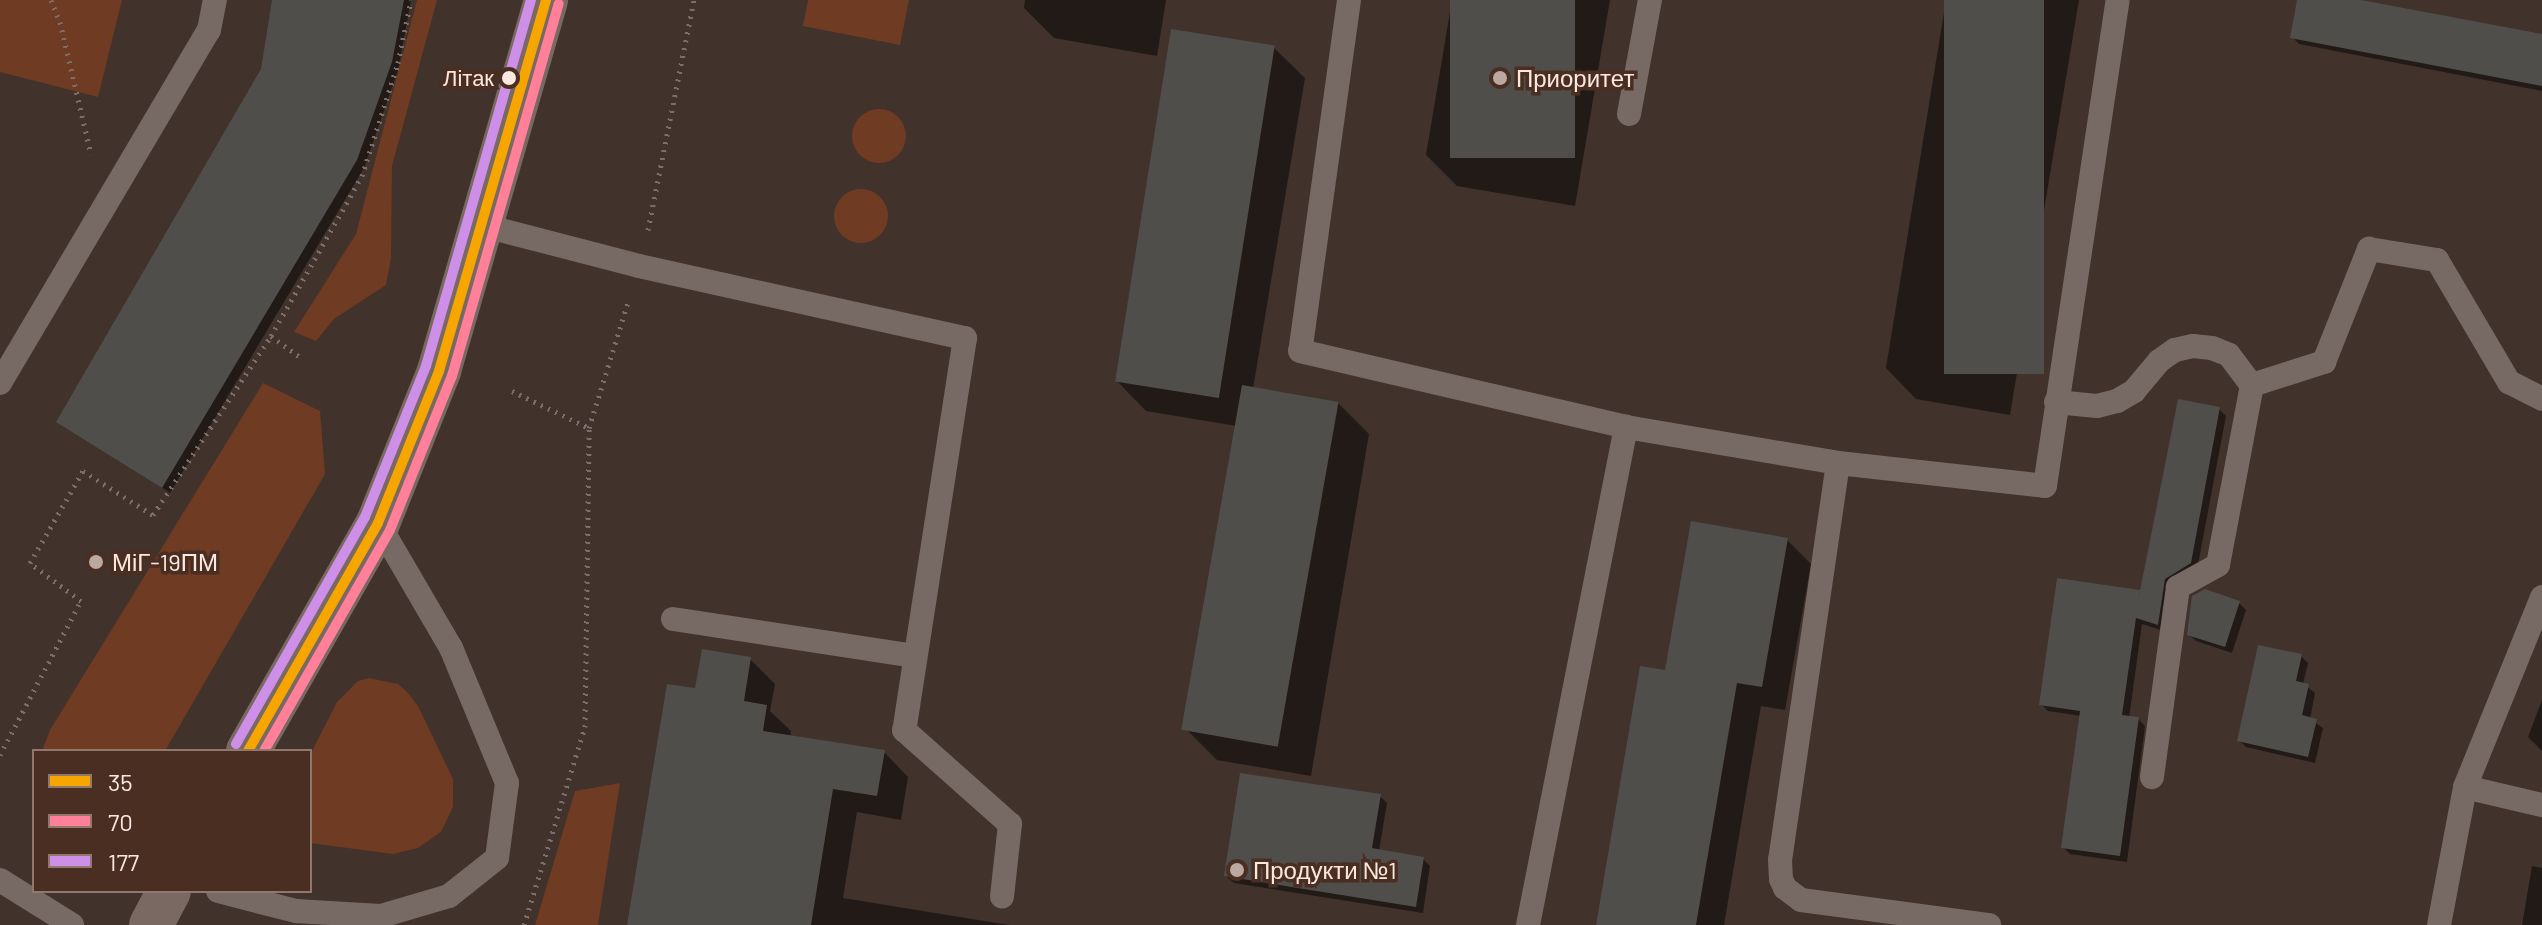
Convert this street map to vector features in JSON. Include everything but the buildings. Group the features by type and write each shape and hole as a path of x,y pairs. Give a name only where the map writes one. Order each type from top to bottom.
{"main road":[{"path":"249,749 378,523 439,371 546,0"},
{"path":"151,925 168,893"}],"lane":[{"path":"0,383 209,30 215,0"},
{"path":"1349,0 1300,351 1626,427 1838,463 2045,486 2118,0"},
{"path":"1629,114 1650,0"},
{"path":"481,225 639,266 965,338 904,730 1010,824 1002,897"},
{"path":"2252,385 2324,362 2369,249 2437,260 2509,382 2542,399"},
{"path":"2056,402 2097,406 2117,401 2134,391 2159,361 2175,350 2193,346 2212,348 2229,355 2252,385 2218,565 2178,587 2152,777"},
{"path":"1528,925 1626,427"},
{"path":"1838,463 1780,860 1781,879 1785,888 1801,900 1989,925"},
{"path":"226,893 296,911 381,916 449,896 497,858 507,783 451,648 378,523"},
{"path":"2439,925 2465,787 2542,597"},
{"path":"673,619 915,656"},
{"path":"2465,787 2542,805"},
{"path":"0,880 72,925"}],"path":[{"path":"51,0 60,22 103,209"},
{"path":"0,755 81,601 30,563 83,471 153,515 271,336 362,176 398,63 411,0"},
{"path":"271,336 301,358"},
{"path":"524,925 585,727 589,428"}],"shaded area":[{"path":"0,0 122,0 98,97 0,72"},
{"path":"417,0 437,0 392,166 391,258 386,285 334,319 316,341 294,332 356,234"},
{"path":"808,0 909,0 900,45 803,26"},
{"path":"879,109 898,117 906,136 898,155 879,163 860,155 852,136 860,117"},
{"path":"861,189 880,197 888,216 880,235 861,243 842,235 834,216 842,197"},
{"path":"263,383 320,411 325,474 166,749 43,749 50,730"},
{"path":"369,678 398,684 407,692 418,706 453,779 453,807 441,832 418,848 393,854 312,843 312,751 337,702 358,681"},
{"path":"620,783 598,925 535,925 575,791"}],"transit line":[{"name":"177","path":"236,744 365,517 426,366 531,0"},
{"name":"35","path":"249,749 378,523 439,371 546,0"},
{"name":"70","path":"265,749 390,530 452,376 559,4"}],"place":[{"name":"Літак","path":"509,78"},
{"name":"Приоритет","path":"1500,78"},
{"name":"МіГ-19ПМ","path":"96,562"},
{"name":"Продукти №1","path":"1237,870"}]}
